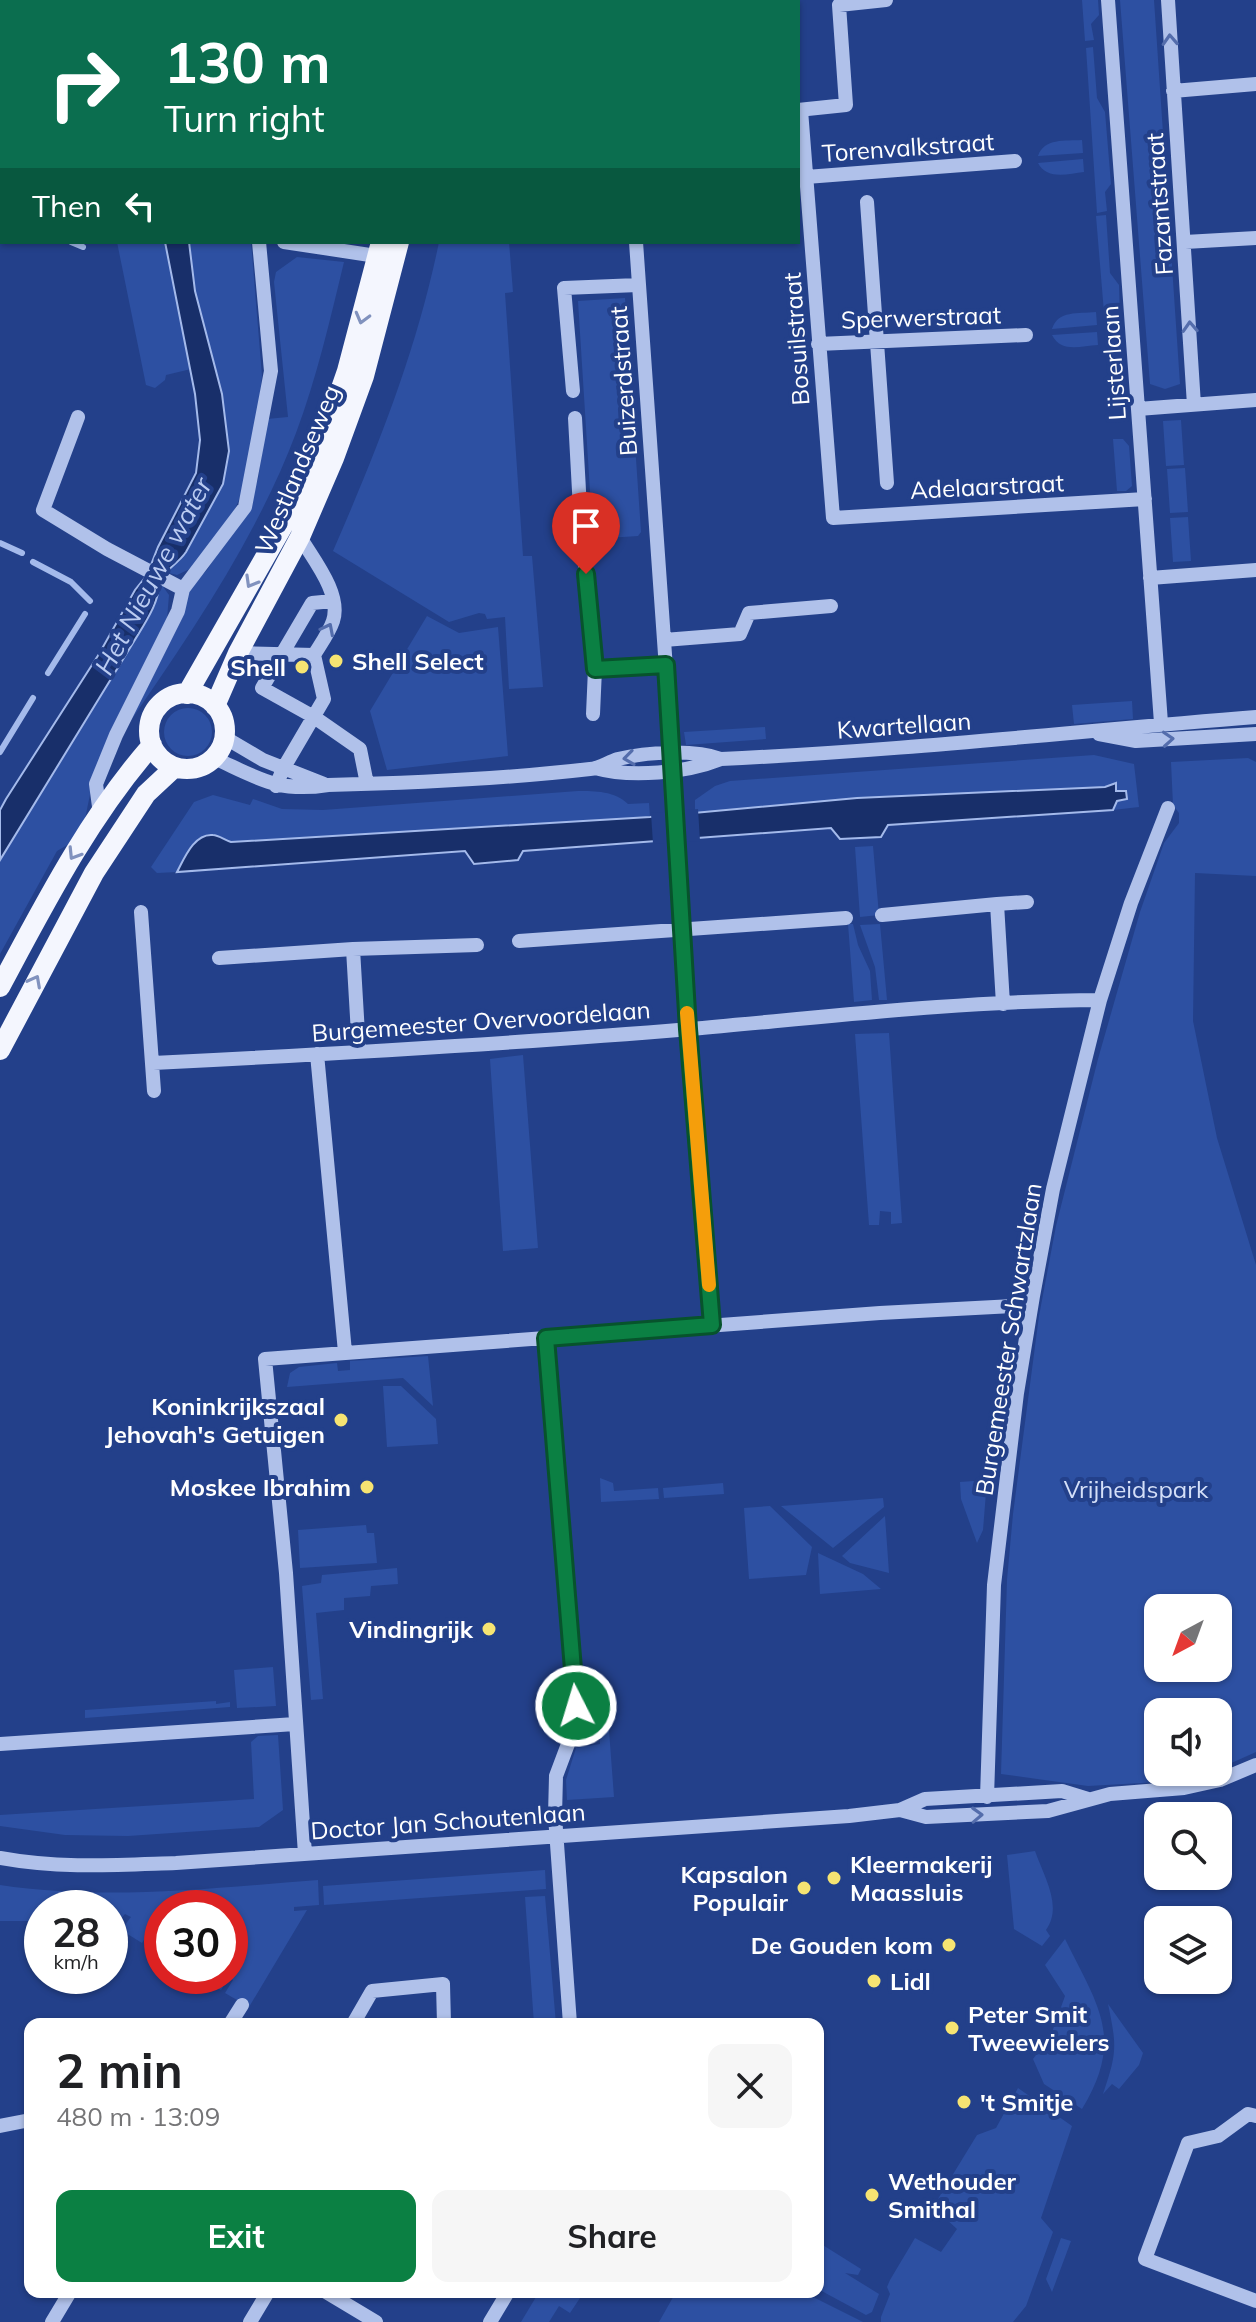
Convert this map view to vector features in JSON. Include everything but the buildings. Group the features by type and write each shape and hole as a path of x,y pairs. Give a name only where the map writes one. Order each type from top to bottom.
{"main road":[{"name":"Westlandseweg","path":"215,706 238,653 300,537 334,458 364,376 388,250"},
{"name":"Westlandseweg","path":"187,694 284,524 321,446 388,250"},
{"path":"187,694 202,697 215,706 223,720 224,737 214,758 200,767 175,767 161,759 152,745 149,727 156,710 169,698 187,694"},
{"path":"0,987 71,859 125,775 152,745"},
{"path":"0,1050 94,873 146,794 175,767"}],"street":[{"path":"800,110 846,105 839,5 886,0"},
{"name":"Lijsterlaan","path":"1108,0 1161,723"},
{"name":"Fazantstraat","path":"1168,0 1194,405"},
{"path":"1173,91 1256,84"},
{"name":"Bosuilstraat","path":"800,120 833,518"},
{"name":"Torenvalkstraat","path":"806,177 1015,161"},
{"path":"867,202 887,483"},
{"path":"1185,242 1256,238"},
{"path":"100,814 96,784 116,735 178,611 183,589 245,507 271,371 259,244"},
{"path":"295,244 355,255 388,250"},
{"name":"Buizerdstraat","path":"636,244 688,1029 712,1325"},
{"name":"Buizerdstraat","path":"573,391 564,288 638,285"},
{"name":"Sperwerstraat","path":"818,344 1026,335"},
{"path":"1138,409 1256,400"},
{"path":"78,417 43,510 107,549 183,589"},
{"path":"575,418 595,669 593,714"},
{"name":"Adelaarstraat","path":"833,518 1145,499"},
{"path":"276,786 324,699 314,655 334,619 333,601 326,581 300,537"},
{"path":"1150,578 1256,570"},
{"path":"333,601 312,603 262,688 314,717 360,749 367,784"},
{"path":"664,640 740,634 749,613 831,606"},
{"path":"238,653 314,655"},
{"path":"595,669 666,665"},
{"name":"Kwartellaan","path":"595,768 615,774 672,770 703,766 721,759 1256,717"},
{"name":"Kwartellaan","path":"1090,732 1136,741 1256,734"},
{"name":"Kwartellaan","path":"224,737 283,769 328,785"},
{"name":"Kwartellaan","path":"214,758 276,786 301,790 328,785 595,768 619,759 672,754 708,754 721,759"},
{"name":"Burgemeester Schwartzlaan","path":"987,1797 994,1585 1031,1305 1053,1189 1100,1000 1131,903 1168,808"},
{"path":"882,915 1027,902"},
{"path":"997,904 1003,1004"},
{"path":"141,912 154,1091"},
{"path":"519,941 846,918"},
{"path":"219,958 477,945"},
{"path":"353,949 359,1051"},
{"name":"Burgemeester Overvoordelaan","path":"153,1063 688,1029 869,1012 1100,1000"},
{"path":"317,1054 345,1352"},
{"path":"305,1854 286,1573 265,1359 712,1325 1031,1305"},
{"path":"546,1338 577,1720 556,1776 570,2018"},
{"path":"0,1744 295,1724"},
{"name":"Doctor Jan Schoutenlaan","path":"900,1810 926,1817 1037,1812 1110,1794 1184,1788 1220,1780 1256,1765"},
{"name":"Doctor Jan Schoutenlaan","path":"0,1858 28,1864 83,1867 819,1818 900,1810 925,1799 1062,1791 1088,1799"},
{"path":"359,2018 372,1991 443,1984 444,2018"},
{"path":"234,2018 242,2005"},
{"path":"1256,2116 1248,2114 1218,2136 1188,2143 1145,2259 1256,2301"},
{"path":"0,2126 24,2121"},
{"path":"52,2322 66,2298"},
{"path":"250,2322 264,2298"},
{"path":"336,2298 376,2322"},
{"path":"490,2322 504,2298"}],"green space":[{"path":"1082,0 1098,0 1099,15 1091,24 1094,40 1085,41"},
{"path":"1120,0 1154,0 1180,384 1165,389 1150,384"},
{"path":"1093,47 1097,98 1105,112 1111,184 1105,192 1107,211 1097,213 1086,48"},
{"path":"1082,140 1083,153 1038,156 1050,143"},
{"path":"1083,159 1084,172 1064,175 1047,172 1038,163"},
{"path":"1106,215 1110,273 1119,285 1121,353 1117,362 1118,384 1110,385 1096,216"},
{"path":"117,244 165,244 191,369 166,375 165,380 155,388 146,385"},
{"path":"189,244 251,244 262,376 244,488 235,509 196,566 177,575 165,572 179,562 186,552 223,484 229,451 222,394 195,291"},
{"path":"439,244 509,244 513,292 505,293 523,556 532,556 543,687 509,689 505,617 487,619 485,614 479,613 449,622 333,551 394,399"},
{"path":"297,257 344,262 304,412 280,472 241,549 197,622 125,729 187,590 207,570 248,506 258,479 267,419 288,417 274,282 276,272"},
{"path":"625,298 641,532 638,536 593,539 578,301"},
{"path":"1096,312 1097,325 1052,329 1064,316"},
{"path":"1097,332 1098,345 1078,347 1060,344 1052,335"},
{"path":"1181,420 1184,465 1166,466 1163,421"},
{"path":"1113,439 1123,439 1129,446 1132,486 1126,491 1117,491"},
{"path":"1185,468 1188,512 1170,513 1167,469"},
{"path":"1188,517 1191,561 1173,562 1170,518"},
{"path":"159,581 169,595 167,619 95,770 85,819 76,840 57,851 0,954 0,860 146,621 157,597"},
{"path":"427,616 459,633 498,627 508,756 387,770 370,711"},
{"path":"1132,701 1133,719 1074,724 1072,705"},
{"path":"188,708 205,715 212,732 205,749 188,756 171,749 164,732 171,715"},
{"path":"765,727 766,739 686,745 684,732"},
{"path":"1094,755 1134,764 1139,807 1113,810 1117,801 1127,799 1116,791 1116,784 1105,787 857,798 695,811 695,800 715,786 730,781"},
{"name":"Vrijheidspark","path":"1248,758 1256,762 1256,876 1195,873 1193,1021 1217,1138 1256,1265 1256,1752 1232,1763 1232,1698 1144,1698 1144,1783 1088,1786 1001,1774 1007,1580 1039,1316 1056,1226 1098,1059 1140,912 1164,843 1179,823 1179,813 1173,805 1171,762"},
{"path":"578,791 611,794 628,804 649,803 650,817 231,842 221,839 189,849 177,872 157,873 151,867 194,802 213,795 250,805 253,799 282,809 323,810"},
{"path":"873,846 879,915 860,917 855,847"},
{"path":"848,924 853,924 858,945 870,971 872,1000 854,1002"},
{"path":"880,924 887,1000 879,1000 875,967 860,925"},
{"path":"889,1033 902,1223 891,1224 891,1212 880,1211 879,1225 869,1225 855,1034"},
{"path":"523,1055 538,1248 503,1251 490,1059"},
{"path":"428,1356 433,1406 403,1378 287,1387 290,1373 299,1367 337,1363 338,1371 350,1370 350,1361"},
{"path":"383,1386 401,1386 436,1419 438,1444 387,1447"},
{"path":"600,1478 613,1483 614,1491 658,1488 659,1499 601,1502"},
{"path":"987,1480 983,1530 977,1543 961,1499 960,1482"},
{"path":"723,1483 724,1494 664,1498 663,1488"},
{"path":"883,1498 884,1507 833,1548 781,1506"},
{"path":"770,1506 812,1547 806,1575 749,1579 744,1508"},
{"path":"885,1516 889,1573 850,1563 842,1556"},
{"path":"366,1525 367,1533 374,1533 377,1563 300,1568 298,1530"},
{"path":"818,1553 863,1574 881,1589 820,1594"},
{"path":"397,1568 398,1584 371,1586 370,1596 344,1598 344,1610 316,1613 323,1699 311,1700 302,1586 321,1583 322,1575"},
{"path":"273,1667 276,1706 237,1708 234,1670"},
{"path":"216,1701 216,1704 230,1702 230,1707 85,1718 85,1710"},
{"path":"599,1717 608,1717 614,1797 567,1800 566,1780 576,1748 600,1744"},
{"path":"278,1735 283,1810 259,1827 128,1836 65,1835 0,1826 0,1815 254,1799 251,1742 258,1736"},
{"path":"1035,1851 1047,1881 1053,1911 1046,1930 1050,1936 1042,1946 1014,1929 1007,1855"},
{"path":"545,1870 546,1889 324,1905 323,1886"},
{"path":"318,1880 319,1905 294,1907 294,1911 307,1910 249,2007 227,1994 248,1994 248,1890 178,1890"},
{"path":"0,1885 40,1890 24,1890 24,1921 0,1921"},
{"path":"144,1892 142,1943 128,1934 131,1917 128,1916 128,1893"},
{"path":"545,1896 555,2018 534,2018 525,1897"},
{"path":"1065,1939 1096,2004 1104,2042 1095,2084 1082,2109 1044,2084 1033,2059 1051,2035 1065,1996 1045,1965"},
{"path":"1108,2004 1143,2053 1139,2065 1119,2089 1112,2084 1103,2094 1114,2049"},
{"path":"1018,2088 1072,2126 1041,2218 1053,2232 1026,2306 1013,2322 881,2322 890,2294 887,2287 915,2238 941,2252 957,2229 933,2207 977,2135 996,2128"},
{"path":"1061,2238 1071,2241 1052,2292 1046,2279"},
{"path":"824,2246 861,2269 858,2275 845,2273 879,2294 872,2312 866,2315 824,2292"},
{"path":"535,2298 580,2298 570,2313 559,2306 549,2322 521,2322"},
{"path":"673,2298 815,2298 863,2322 659,2322"}],"water":[{"name":"Het Nieuwe water","path":"165,244 189,244 195,291 222,394 229,451 223,484 186,552 159,581 157,597 146,621 0,860 0,810 147,575 196,473 200,440 195,394"},
{"path":"1116,783 1116,791 1126,791 1127,799 1117,801 1113,810 888,825 881,837 840,839 831,828 523,851 518,860 474,864 465,851 177,872 190,848 206,835 215,835 231,842 650,817 857,798 1105,787"}],"pier":[{"path":"698,809 700,841 653,844 651,813"}],"waterway":[{"path":"76,244 83,247"},
{"path":"0,543 22,553"},
{"path":"33,562 71,582 90,601"},
{"path":"48,673 85,614"},
{"path":"0,752 33,698"}],"slow traffic":[{"path":"687,1013 709,1285"}],"place":[{"name":"Shell Select","path":"336,661"},
{"name":"Shell","path":"302,667"},
{"name":"Koninkrijkszaal Jehovah's Getuigen","path":"341,1420"},
{"name":"Moskee Ibrahim","path":"367,1487"},
{"name":"Vindingrijk","path":"489,1629"},
{"name":"Kleermakerij Maassluis","path":"834,1878"},
{"name":"Kapsalon Populair","path":"804,1888"},
{"name":"De Gouden kom","path":"949,1945"},
{"name":"Lidl","path":"874,1981"},
{"name":"Peter Smit Tweewielers","path":"952,2028"},
{"name":"'t Smitje","path":"964,2102"},
{"name":"Wethouder Smithal","path":"872,2195"}],"route":[{"path":"576,1706 546,1338 712,1325 688,1029 666,665 595,669 586,574"}]}
